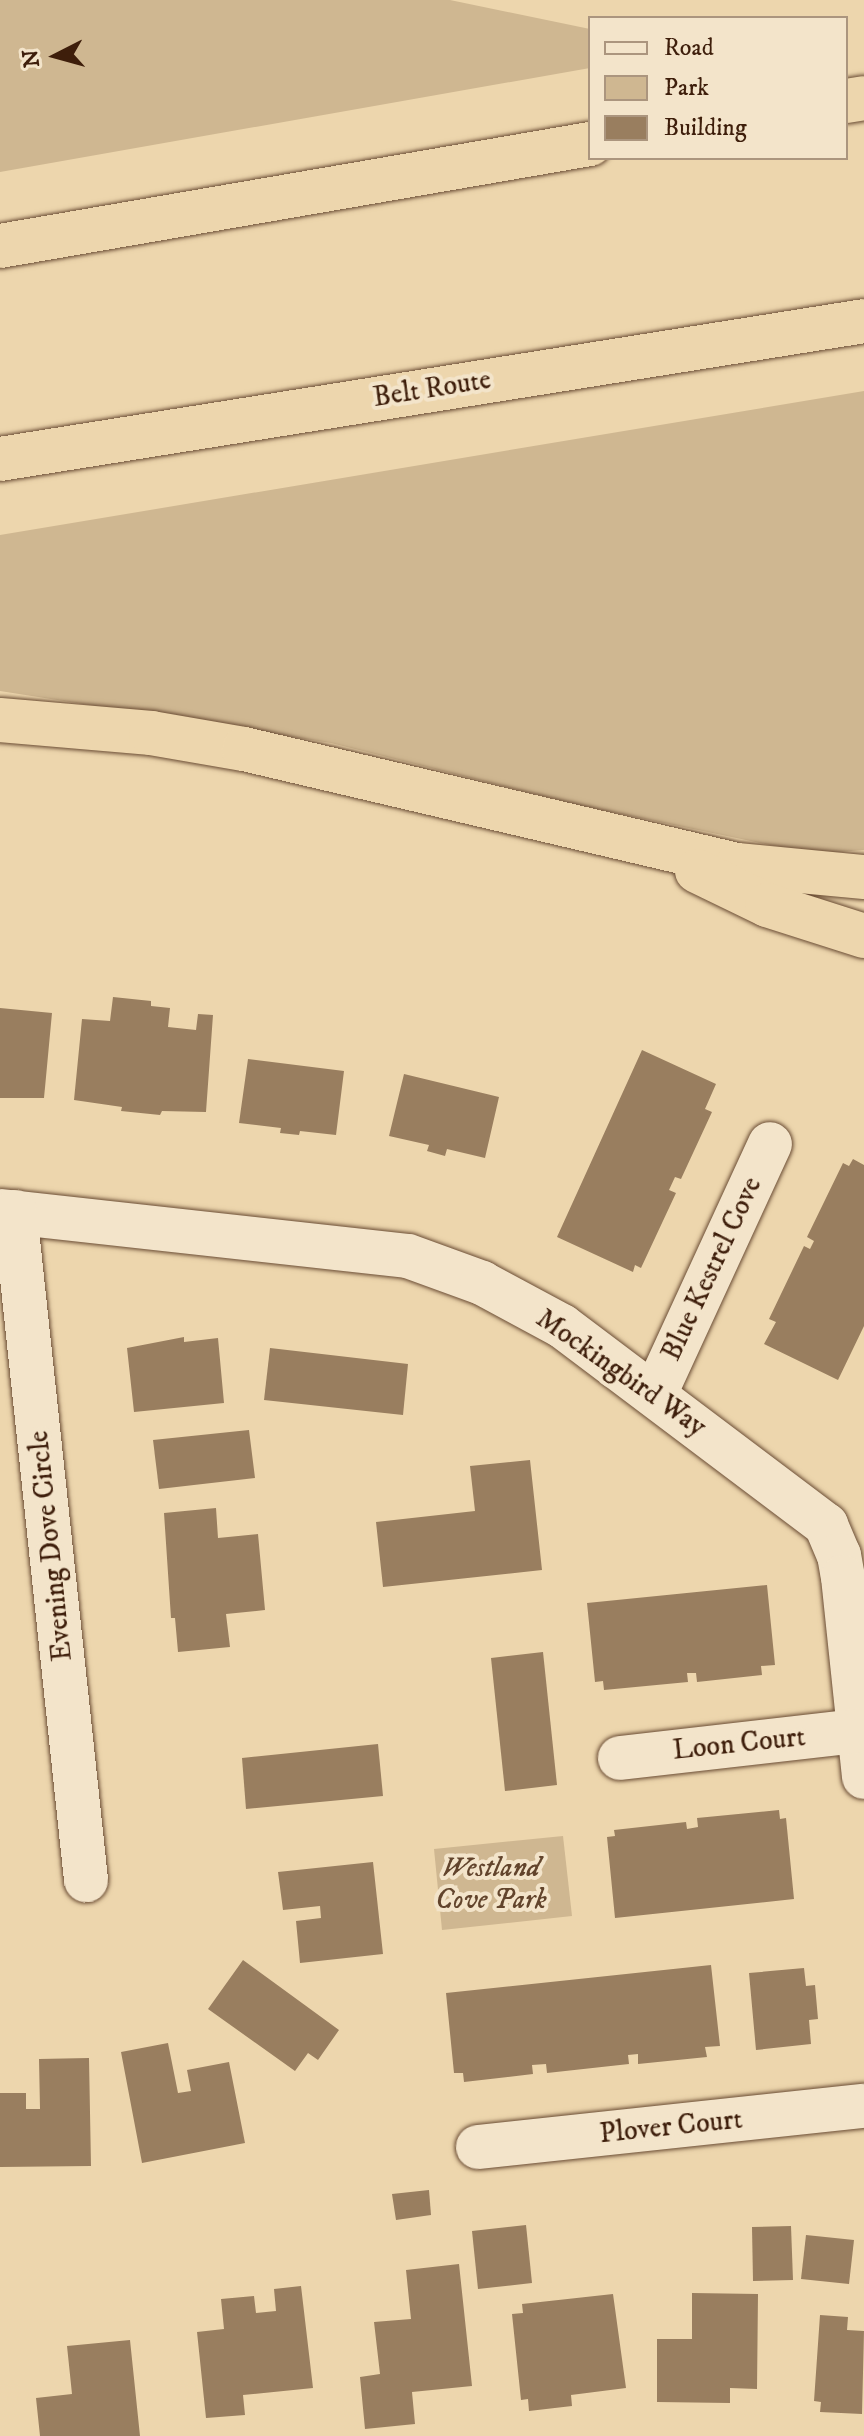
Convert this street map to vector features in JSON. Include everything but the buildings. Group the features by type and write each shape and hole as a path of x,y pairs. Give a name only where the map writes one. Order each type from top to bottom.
{"highway":[{"path":"0,246 588,144"},
{"name":"Belt Route","path":"0,459 864,321"},
{"path":"0,720 151,733 244,749 737,865 864,877"},
{"path":"657,848 711,879 767,905 864,936"}],"street":[{"name":"Blue Kestrel Cove","path":"655,1394 770,1144"},
{"name":"Mockingbird Way","path":"7,1211 408,1256 482,1283 562,1326 826,1525 839,1555 843,1577 864,1777"},
{"name":"Evening Dove Circle","path":"7,1211 86,1880"},
{"name":"Loon Court","path":"620,1758 861,1731"},
{"name":"Plover Court","path":"478,2147 864,2106"}],"green space":[{"path":"0,0 450,0 588,29 588,68 0,172"},
{"path":"864,391 864,850 813,854 583,806 331,743 0,691 0,535"},
{"name":"Westland Cove Park","path":"563,1836 572,1916 442,1930 434,1849"}]}
